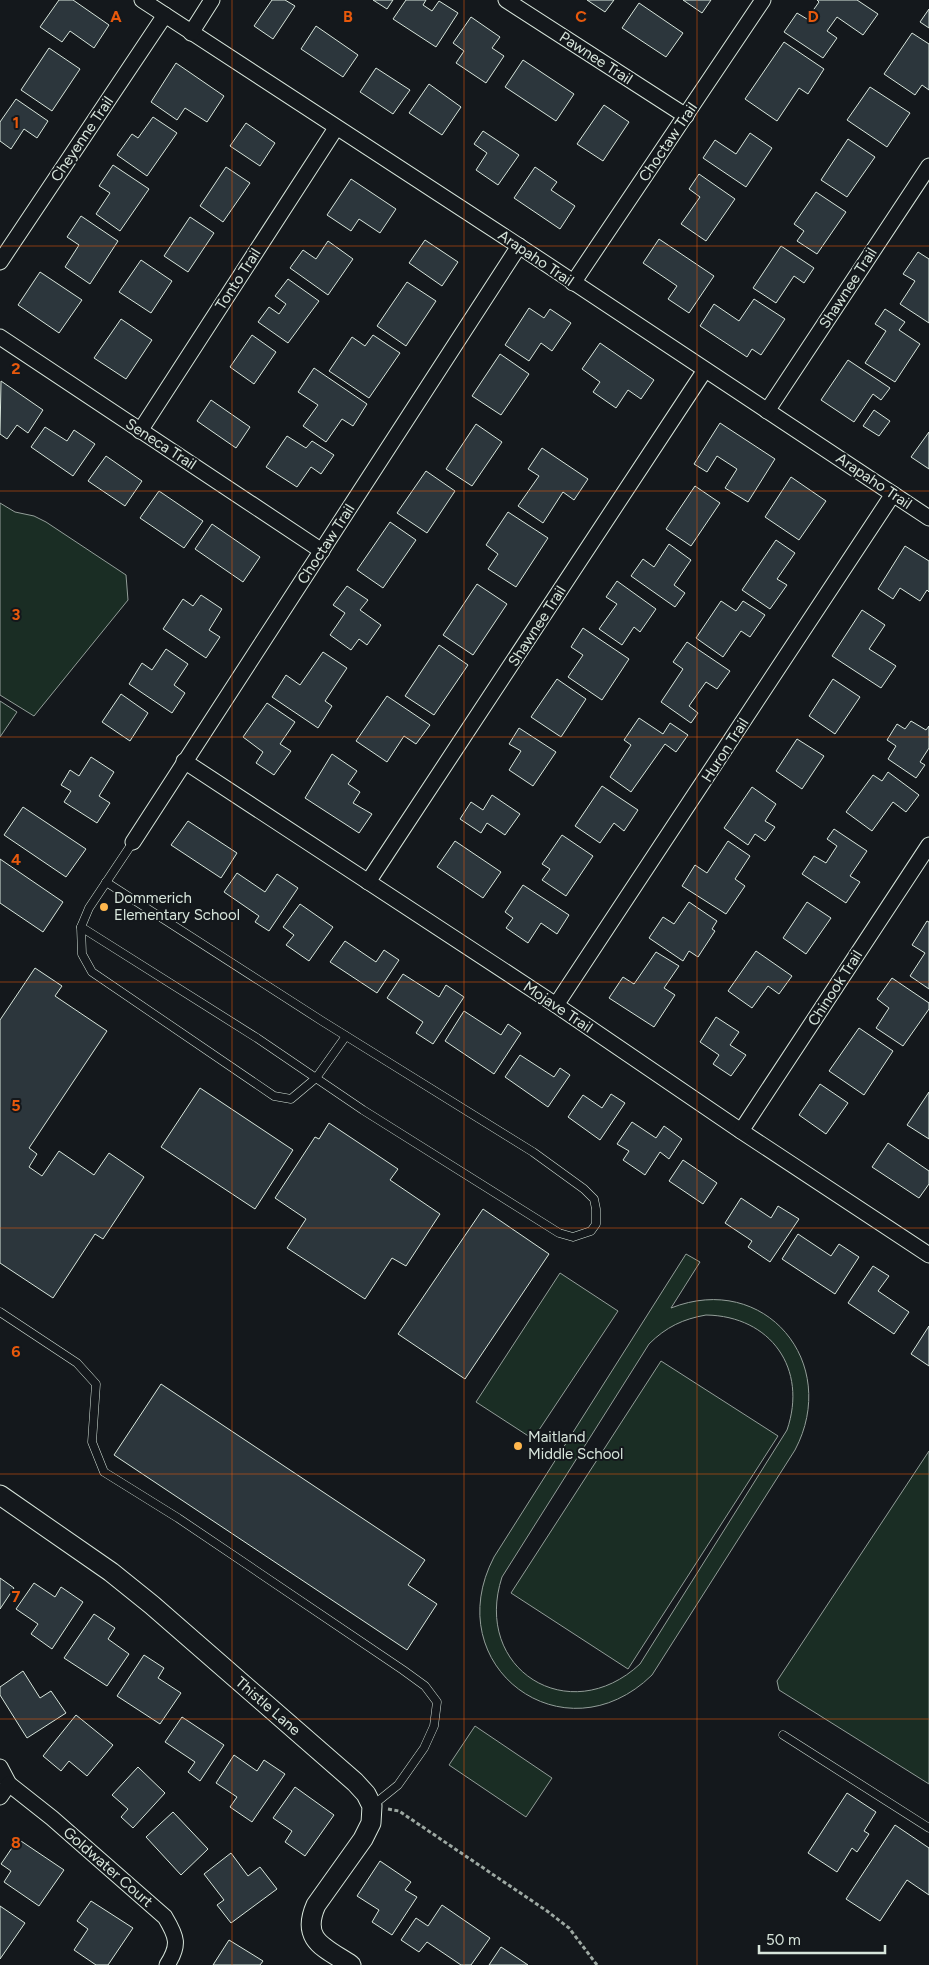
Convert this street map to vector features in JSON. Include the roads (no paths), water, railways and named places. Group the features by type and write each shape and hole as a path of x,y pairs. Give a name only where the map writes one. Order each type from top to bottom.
{"street":[{"name":"Arapaho Trail","path":"142,0 519,246 929,518"},
{"path":"191,33 212,0"},
{"name":"Choctaw Trail","path":"573,283 763,0"},
{"name":"Pawnee Trail","path":"516,3 686,116"},
{"name":"Cheyenne Trail","path":"0,262 165,15"},
{"name":"Tonto Trail","path":"140,431 336,128"},
{"name":"Shawnee Trail","path":"767,411 929,166"},
{"name":"Choctaw Trail","path":"133,842 519,246"},
{"name":"Seneca Trail","path":"0,337 322,551"},
{"name":"Shawnee Trail","path":"368,882 705,370"},
{"name":"Huron Trail","path":"556,1005 893,494"},
{"name":"Mojave Trail","path":"184,761 556,1005 741,1131 929,1255"},
{"name":"Chinook Trail","path":"741,1131 929,845"},
{"name":"Thistle Lane","path":"0,1495 110,1572 152,1605 355,1782 366,1794 372,1806"},
{"path":"0,1767 9,1784 0,1797"},
{"name":"Goldwater Court","path":"9,1784 52,1818 165,1917 175,1934 175,1952 167,1965"},
{"path":"351,1965 320,1944 312,1934 310,1927 311,1916 316,1905 364,1838 372,1823 372,1806"}],"lane":[{"path":"133,842 89,908 81,927 82,954 92,972 274,1096 291,1099 316,1078 346,1036"},
{"path":"81,927 256,1038 363,1110 559,1233 573,1237 591,1231 596,1224 594,1199 584,1189 533,1152 346,1036 106,882"},
{"path":"0,1312 77,1363 96,1384 92,1442 104,1472 178,1518 425,1686 437,1702 434,1726 424,1748 398,1785 372,1806"},
{"path":"783,1736 929,1828"}],"place":[{"name":"Dommerich Elementary School","path":"104,907"},
{"name":"Maitland Middle School","path":"518,1446"}]}
